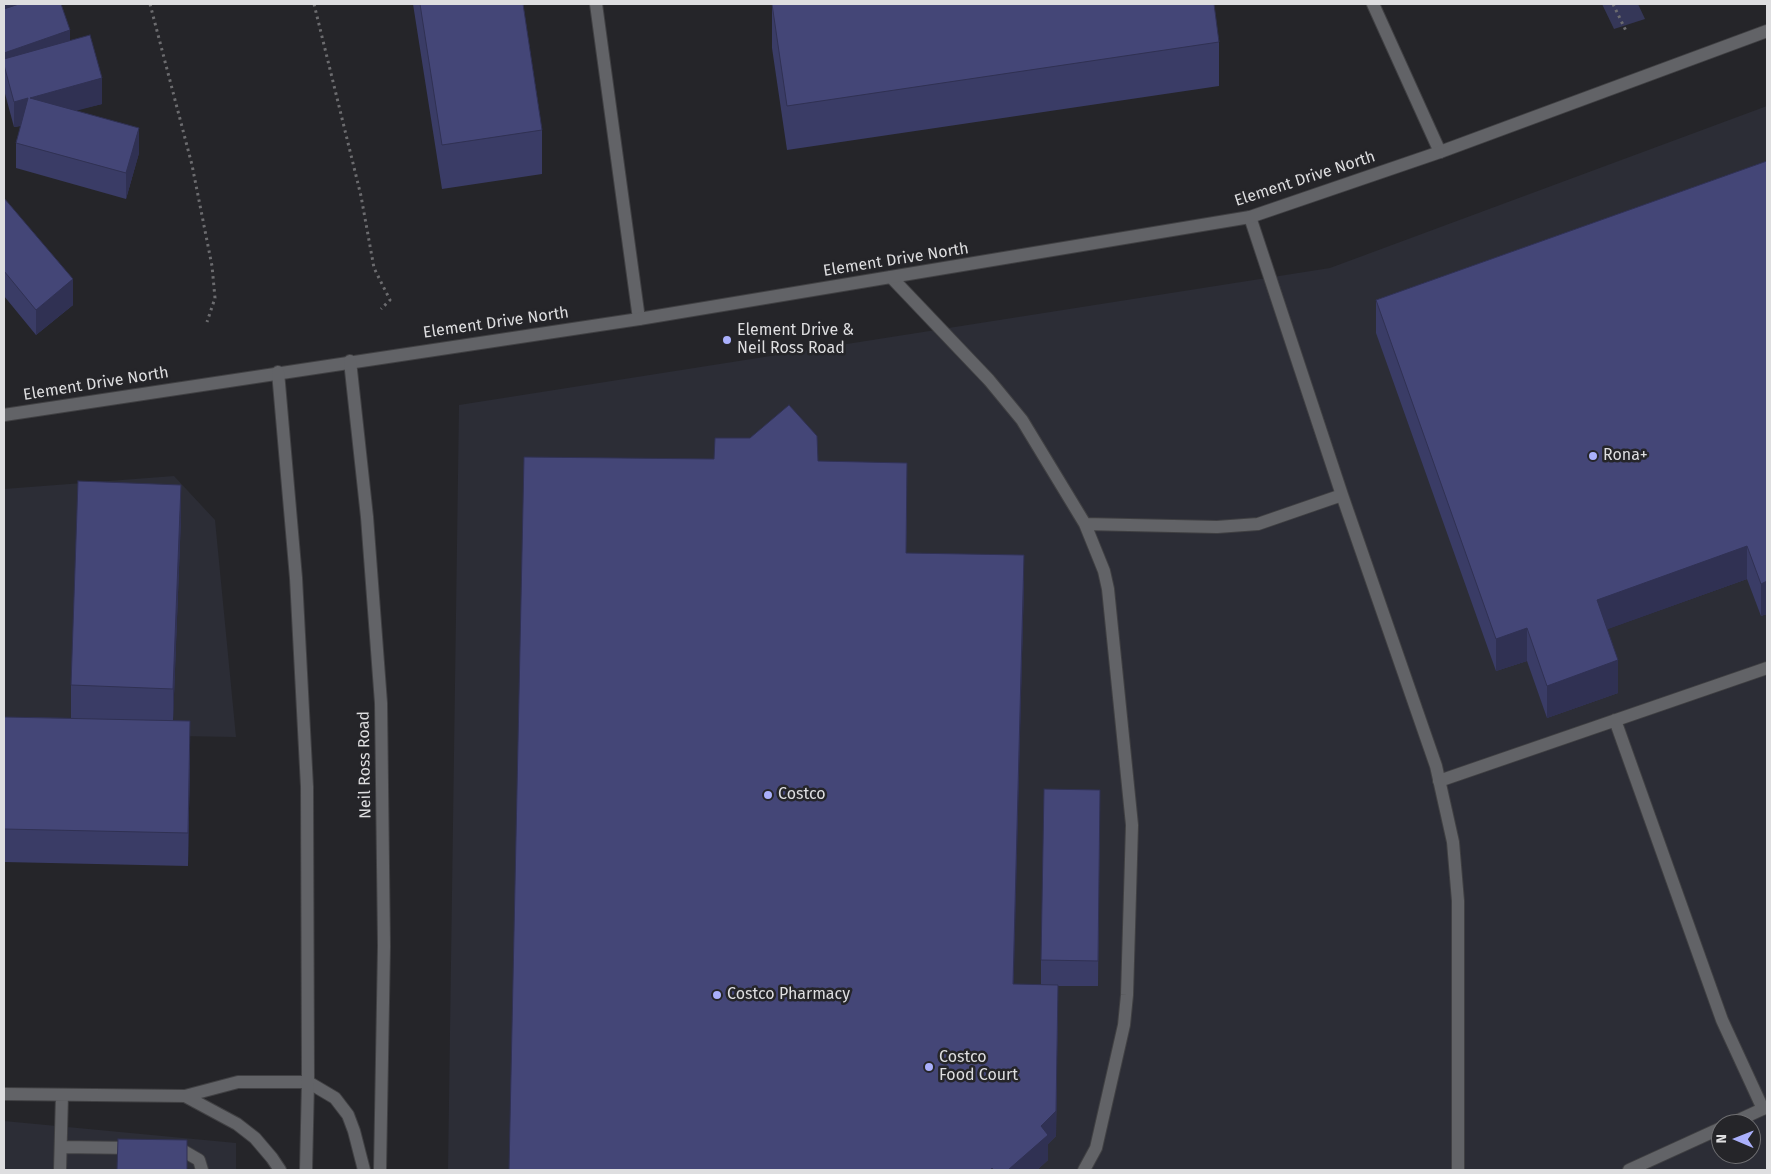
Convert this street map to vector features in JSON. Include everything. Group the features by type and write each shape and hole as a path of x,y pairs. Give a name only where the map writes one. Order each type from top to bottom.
{"street":[{"path":"596,4 639,319"},
{"path":"1373,4 1440,152"},
{"name":"Element Drive North","path":"4,415 350,361 639,319 1250,217 1440,152 1767,31"},
{"path":"1250,217 1342,495 1436,766 1453,842 1458,901 1458,1170"},
{"path":"891,278 989,380 1022,420 1085,524 1104,572 1108,589 1132,825 1127,995 1124,1025 1096,1148 1084,1170"},
{"name":"Neil Ross Road","path":"350,361 367,517 381,703 384,946 380,1170"},
{"path":"278,372 296,578 307,787 308,1082 306,1170"},
{"path":"1085,524 1217,527 1258,524 1342,495"},
{"path":"1439,781 1767,668"},
{"path":"1615,720 1717,1006 1765,1108 1752,1114"},
{"path":"4,1094 185,1096 238,1082 308,1082 335,1098 348,1115 364,1170"},
{"path":"60,1170 62,1095"},
{"path":"185,1096 237,1124 254,1138 280,1170"},
{"path":"1629,1170 1711,1133"},
{"path":"61,1146 140,1148"},
{"path":"160,1149 180,1149 199,1160 202,1170"}],"path":[{"path":"150,4 192,165 212,266 215,298 207,322"},
{"path":"314,4 361,196 374,268 390,300 381,310"},
{"path":"1613,4 1627,33"}],"shaded area":[{"path":"1602,4 1638,4 1645,19 1614,29"},
{"path":"1767,106 1767,1170 448,1170 459,405 1330,268"},
{"path":"174,476 215,520 236,737 4,733 4,489"},
{"path":"4,1121 236,1143 236,1170 4,1170"}],"building":[{"path":"19,4 61,4 70,30 4,53 4,9"},
{"path":"420,4 523,4 542,130 442,145"},
{"path":"772,4 1214,4 1219,42 787,106"},
{"path":"90,35 102,78 30,98 139,128 126,173 16,143 28,98 14,102 4,59"},
{"name":"Rona+","path":"1767,161 1767,581 1761,584 1747,546 1597,600 1618,660 1547,686 1527,628 1496,639 1376,300"},
{"path":"4,198 73,279 36,310 4,271"},
{"name":"Costco","path":"789,405 817,436 818,461 907,463 906,553 1024,555 1013,984 1058,985 1056,1111 1041,1126 1048,1135 1008,1170 994,1170 992,1168 990,1170 509,1170 524,457 714,459 715,438 750,438"},
{"path":"78,481 181,485 173,689 71,685"},
{"path":"4,717 190,721 188,833 4,829"},
{"path":"1044,789 1100,790 1098,961 1041,960"},
{"path":"118,1139 187,1140 187,1170 117,1170"}],"place":[{"name":"Element Drive & Neil Ross Road","path":"727,340"},
{"name":"Rona+","path":"1593,456"},
{"name":"Costco","path":"768,795"},
{"name":"Costco Pharmacy","path":"717,995"},
{"name":"Costco Food Court","path":"929,1067"}]}
